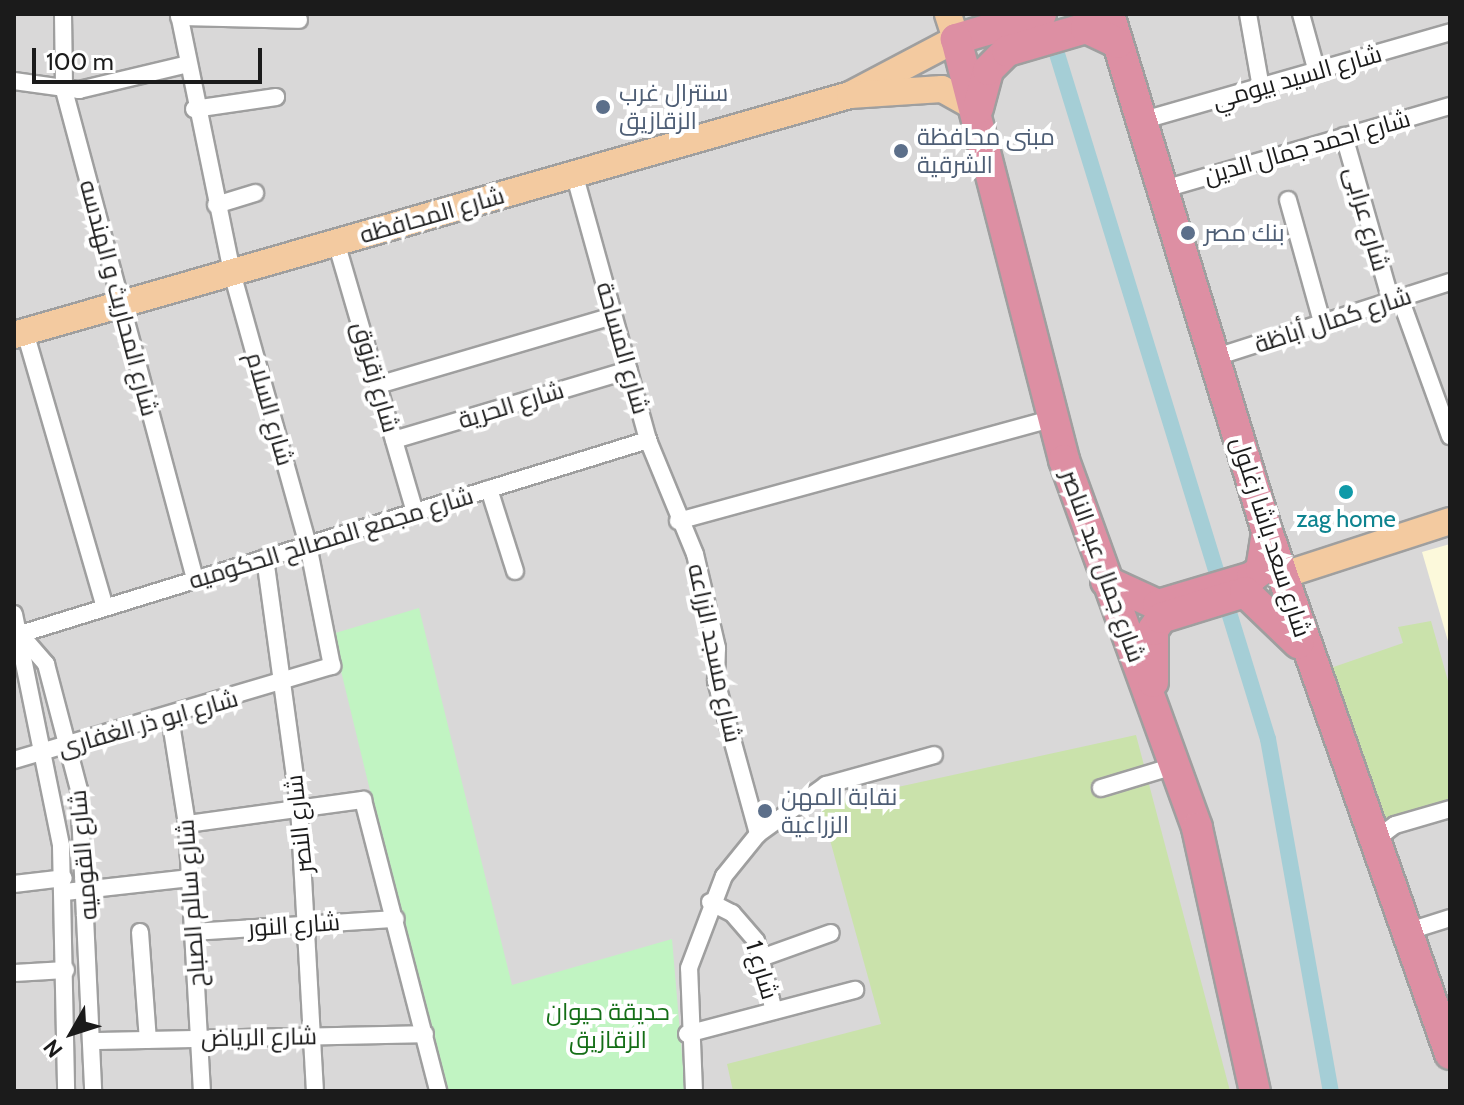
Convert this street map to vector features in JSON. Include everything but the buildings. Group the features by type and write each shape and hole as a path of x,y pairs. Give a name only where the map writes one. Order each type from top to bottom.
{"highway":[{"path":"997,30 1041,14"},
{"path":"952,26 997,30 1098,25"},
{"name":"شارع سعد باشا زغلول","path":"1098,25 1144,120 1286,589 1406,932 1439,995 1450,1054"},
{"name":"شارع جمال عبد الناصر","path":"952,26 978,109 1052,419 1106,581 1177,765 1214,892 1255,1091"},
{"path":"978,109 997,30"},
{"path":"1106,581 1159,611 1245,586 1261,570 1267,531"},
{"path":"1245,586 1310,658"},
{"path":"1153,700 1153,630 1159,611"}],"main road":[{"name":"شارع المحافظه","path":"850,95 952,26"},
{"name":"شارع المحافظه","path":"20,334 850,95 942,89 978,109"},
{"path":"1286,589 1290,573 1450,521"}],"street":[{"name":"شارع المحاريث و الهندسه","path":"63,14 64,90 119,305 195,579"},
{"path":"1248,14 1261,88"},
{"path":"1301,14 1317,72"},
{"path":"179,15 299,20"},
{"name":"شارع السلام","path":"179,15 184,65 216,205 308,545 332,666 281,686"},
{"name":"شارع السيد بيومي","path":"1144,120 1450,32"},
{"path":"14,81 64,90 184,65"},
{"path":"194,109 276,97"},
{"name":"شارع احمد جمال الدين","path":"1164,189 1450,106"},
{"name":"شارع عرابى","path":"1344,136 1396,300 1450,436"},
{"name":"شارع المساحة","path":"574,173 648,440 678,521"},
{"path":"216,205 255,193"},
{"path":"1288,200 1322,322"},
{"name":"شارع زقزوق","path":"336,242 415,512"},
{"name":"شارع كمال أباظة","path":"1216,357 1450,282"},
{"path":"378,385 613,316"},
{"path":"20,334 105,607"},
{"name":"شارع الحرية","path":"394,440 629,370"},
{"path":"678,521 1052,419"},
{"name":"شارع مجمع المصالح الحكوميه","path":"17,635 648,440"},
{"path":"489,489 515,571"},
{"name":"شارع مسجد الزراعه","path":"678,521 695,554 717,648 716,681 758,834"},
{"name":"شارع النصر","path":"265,558 299,806 316,1035 315,1091"},
{"name":"شارع القوميه","path":"14,614 46,751 64,885 66,1091"},
{"name":"شارع القوميه","path":"17,635 46,664 69,745 89,890 93,1091"},
{"name":"شارع ابو ذر الغفارى","path":"14,760 281,686"},
{"name":"شارع سالم الصباح","path":"170,717 187,824 202,1091"},
{"path":"694,1091 687,1034 689,968 710,902 758,834 826,785 934,755"},
{"path":"1101,788 1177,765"},
{"path":"187,824 299,806 363,800 438,1091"},
{"path":"1375,840 1395,825 1450,809"},
{"path":"14,884 64,885 89,890 190,878"},
{"name":"شارع 1","path":"710,902 741,921 761,958 774,1011"},
{"path":"1406,932 1450,918"},
{"name":"شارع النور","path":"193,932 396,919"},
{"path":"140,932 148,1040"},
{"path":"761,958 831,933"},
{"path":"14,973 66,970"},
{"path":"687,1034 855,990"},
{"name":"شارع الرياض","path":"94,1041 425,1034"}],"shaded area":[{"path":"14,14 1450,14 1450,1091 14,1091"},
{"path":"1450,544 1450,648 1422,552"}],"green space":[{"name":"حديقة حيوان الزقازيق","path":"419,608 512,985 672,939 685,1091 443,1091 332,634"},
{"path":"1431,621 1450,688 1450,801 1385,820 1325,670 1403,643 1398,627"},
{"path":"1136,735 1230,1091 733,1091 727,1064 881,1024 820,804"}],"waterway":[{"path":"1050,31 1268,739 1331,1091"}],"place":[{"name":"سنترال غرب الزقازيق","path":"603,107"},
{"name":"مبنى محافظة الشرقية","path":"901,151"},
{"name":"بنك مصر","path":"1188,233"},
{"name":"zag home","path":"1346,492"},
{"name":"نقابة المهن الزراعية","path":"765,811"}]}
